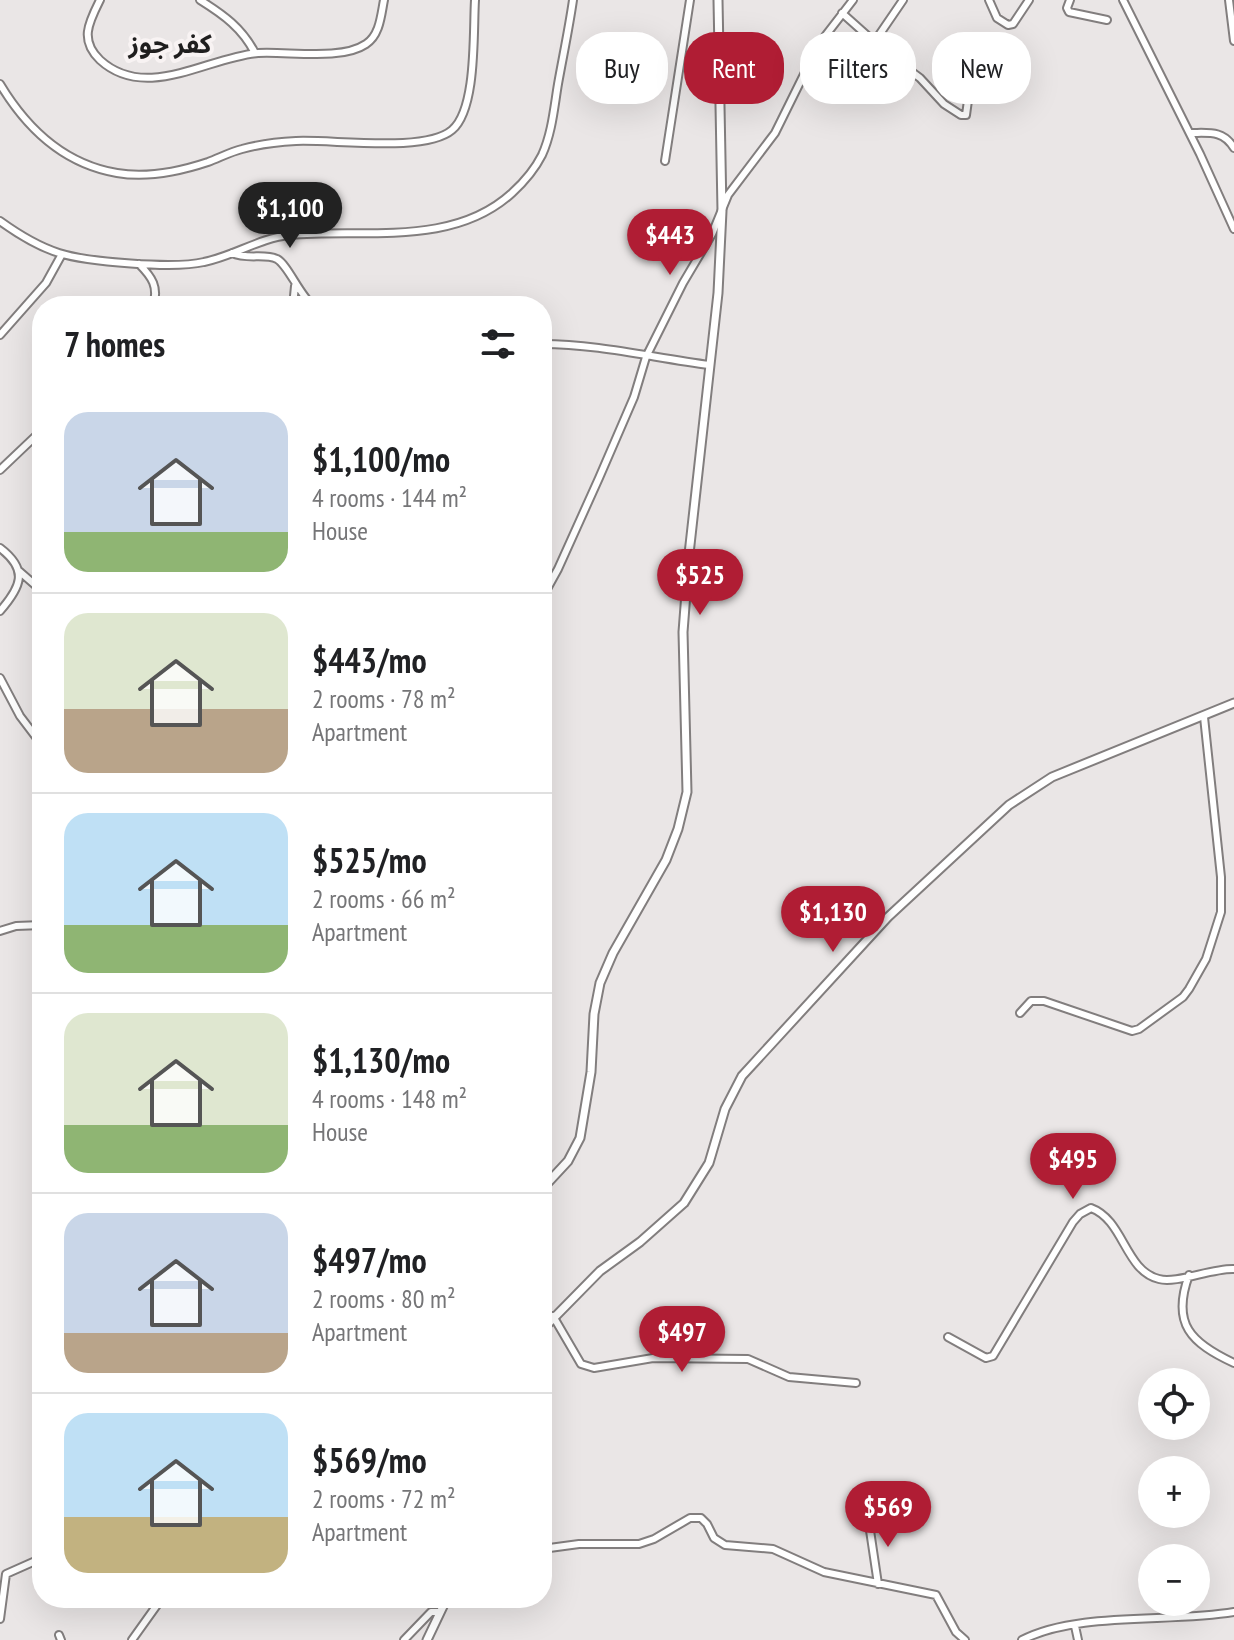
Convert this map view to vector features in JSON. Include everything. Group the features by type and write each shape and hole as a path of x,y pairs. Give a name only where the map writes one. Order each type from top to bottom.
{"street":[{"path":"100,0 87,25 87,41 95,55 106,66 149,78 175,76 255,53 332,53 363,47 376,33 384,0"},
{"path":"200,0 232,21 255,53"},
{"path":"0,84 11,103 48,144 69,157 116,173 138,175 175,170 271,143 423,141 451,132 464,111 470,85 475,0"},
{"path":"0,221 26,238 62,254 137,263 191,264 279,236 429,229 487,212 511,195 542,154 551,127 573,0"},
{"path":"665,161 690,0"},
{"path":"552,1178 568,1161 580,1138 590,1084 594,1014 600,983 613,953 666,860 684,811 688,775 683,632 718,293 722,211 718,0"},
{"path":"552,580 634,397 646,357 712,234 728,195 775,133 819,44 853,0"},
{"path":"881,32 903,0"},
{"path":"989,0 997,18 1008,25 1013,24 1029,0"},
{"path":"1070,0 1069,12 1107,20"},
{"path":"1123,0 1234,229"},
{"path":"1229,0 1234,41"},
{"path":"842,13 864,32"},
{"path":"916,75 932,91"},
{"path":"944,104 961,115 966,115 968,104"},
{"path":"1190,133 1218,133 1228,139 1234,148"},
{"path":"1225,209 1234,205"},
{"path":"232,253 248,258 275,258 285,265 304,296"},
{"path":"34,296 46,283 62,254"},
{"path":"137,263 155,284 156,296"},
{"path":"294,296 295,285"},
{"path":"0,335 32,299"},
{"path":"552,344 590,345 646,357 710,365"},
{"path":"0,470 32,440"},
{"path":"0,548 32,582"},
{"path":"0,611 15,594 19,571"},
{"path":"0,678 32,732"},
{"path":"856,1383 789,1377 755,1361 728,1358 653,1358 587,1368 581,1364 553,1316 600,1271 640,1242 684,1203 709,1163 725,1109 742,1076 888,917 1009,805 1052,777 1234,703"},
{"path":"1020,1013 1031,1001 1044,1001 1132,1031 1183,997 1193,983 1211,944 1222,897 1204,717"},
{"path":"0,931 32,925"},
{"path":"948,1337 986,1358 993,1356 1073,1222 1091,1208 1112,1222 1130,1253 1149,1275 1165,1280 1234,1269"},
{"path":"1189,1275 1181,1298 1184,1319 1192,1338 1234,1363"},
{"path":"552,1548 639,1544 695,1517 704,1520 714,1538 725,1545 773,1549 824,1572 936,1595 956,1632 965,1640"},
{"path":"868,1517 878,1584"},
{"path":"0,1619 6,1574 32,1562"},
{"path":"132,1640 155,1608"},
{"path":"427,1640 442,1608"},
{"path":"404,1640 431,1612 440,1612"},
{"path":"1022,1640 1040,1632 1075,1626 1234,1612"},
{"path":"1075,1626 1078,1640"}],"district":[{"name":"كفر جوز","path":"170,44"}]}
